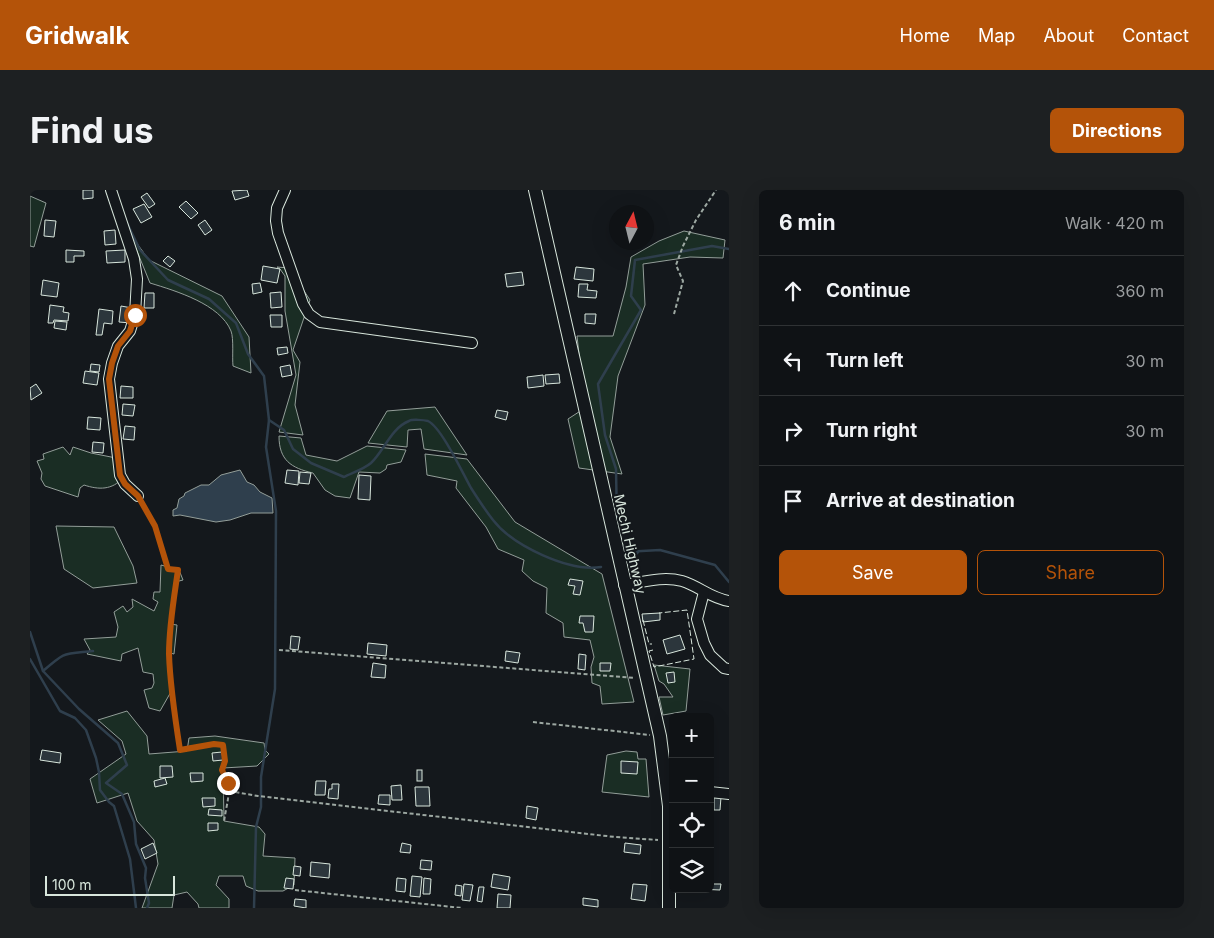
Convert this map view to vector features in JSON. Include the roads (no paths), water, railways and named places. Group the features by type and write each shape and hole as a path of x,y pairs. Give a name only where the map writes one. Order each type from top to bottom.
{"main road":[{"name":"Mechi Highway","path":"535,190 645,678 660,736 669,786"},
{"name":"Mechi Highway","path":"669,908 670,803"}],"street":[{"path":"111,190 134,259 137,279 137,300 130,331 118,346 109,379 120,475 125,484 138,496"},
{"path":"285,190 277,208 276,221 278,233 303,304 309,314 320,322 472,343"},
{"path":"624,585 660,579 683,581 717,599 729,601"},
{"path":"704,592 697,619 704,643 710,655 724,668 729,669"},
{"path":"714,792 729,794"}],"water":[{"path":"240,470 247,482 272,498 273,513 251,513 230,520 216,522 180,515 173,516 173,510 177,508 179,499 185,493 201,485 209,485 221,475"}],"waterway":[{"path":"127,223 140,250 168,280 209,299 236,323 248,354 264,376 269,420 284,430 293,449 311,463 344,477 371,463 392,434 403,424 413,420 428,421 439,432 476,496 502,530 528,548 558,561 573,565 601,567"},
{"path":"617,523 616,469 605,435 598,384 641,310 631,296 635,260 712,246 729,249"},
{"path":"254,908 256,827 261,807 261,777 275,689 276,511 266,447 269,420"},
{"path":"624,552 660,550 715,565 729,582"},
{"path":"624,562 630,560 638,552"},
{"path":"30,632 43,671 79,709 118,743 127,765 106,783 122,794 134,822 136,844 146,868 145,878 149,903 147,908"},
{"path":"43,671 65,655 93,651"},
{"path":"30,659 60,711 75,718 86,730 96,758 100,790 114,806 130,859 136,908"}]}
